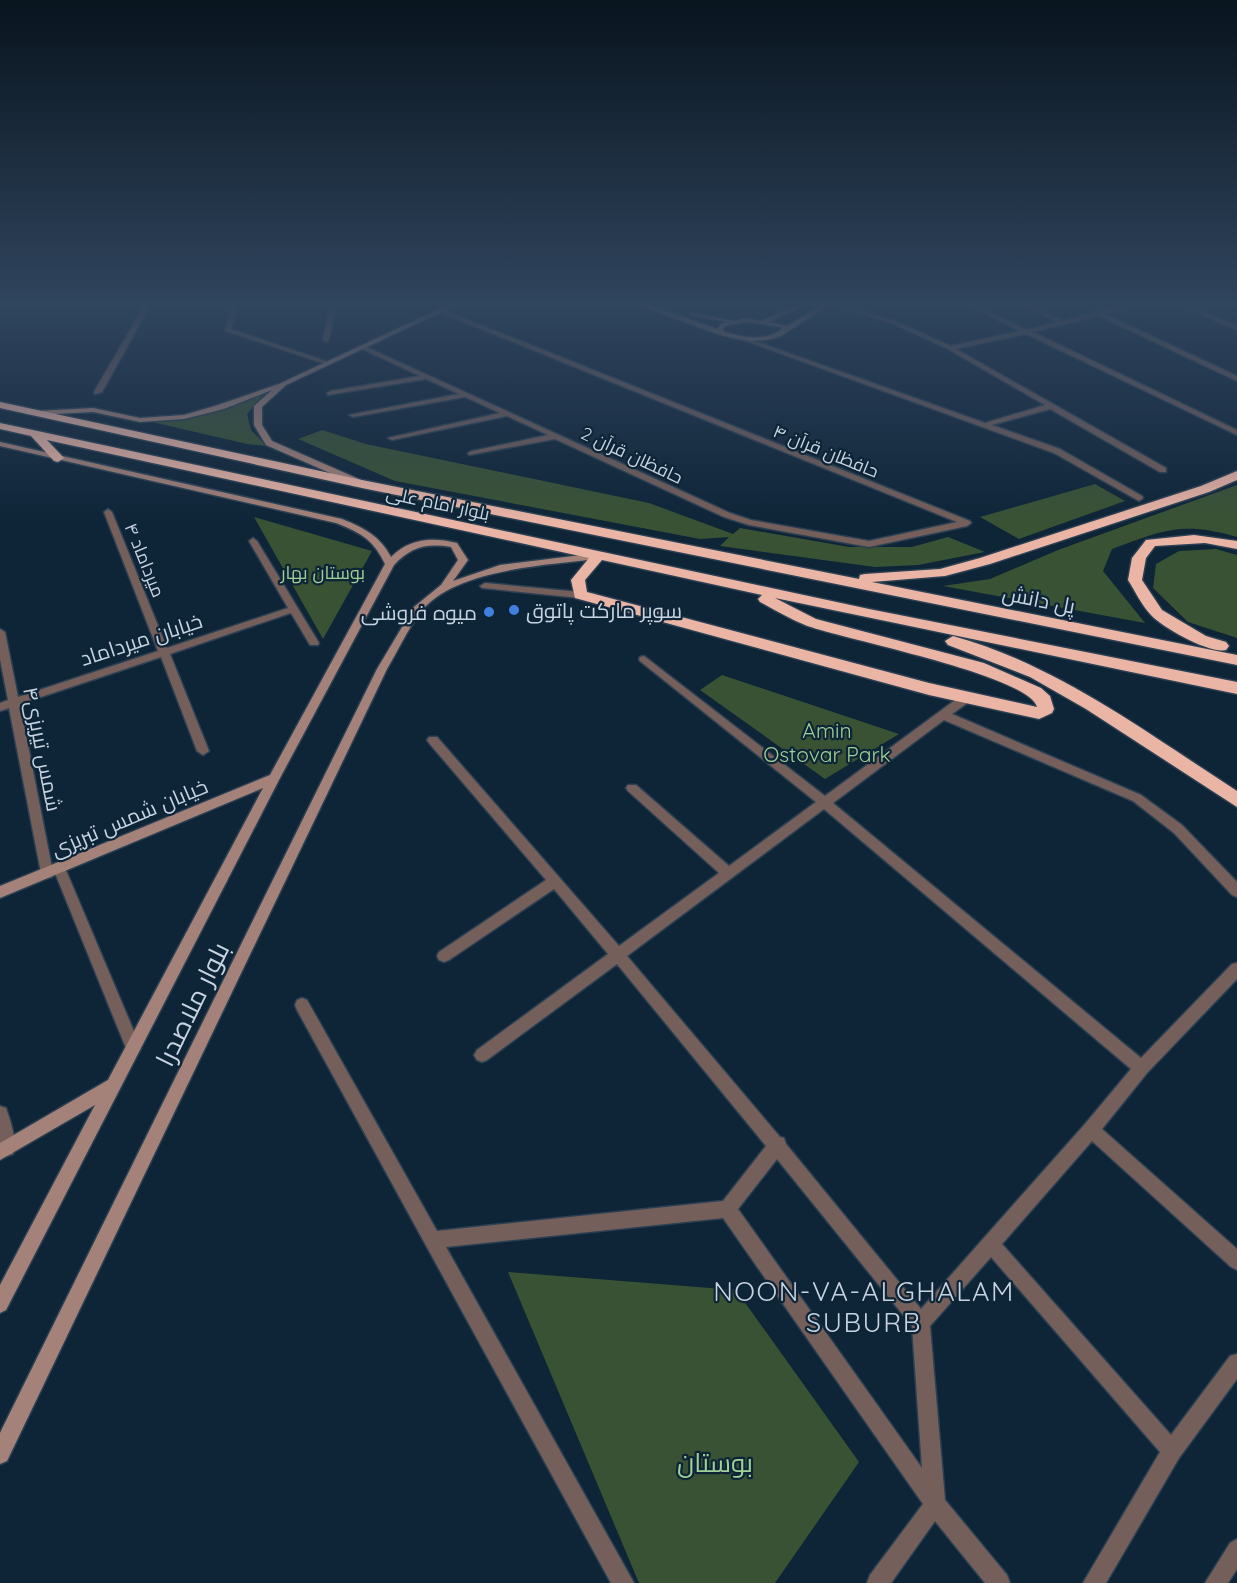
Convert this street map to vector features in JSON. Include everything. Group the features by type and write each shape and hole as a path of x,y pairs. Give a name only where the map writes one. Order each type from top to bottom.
{"highway":[{"name":"بلوار امام علی","path":"0,405 362,484 833,579"},
{"name":"بلوار امام علی","path":"0,426 869,614"},
{"path":"0,436 37,434 58,458"},
{"path":"833,579 907,577 952,570 1065,536 1205,489 1237,475"},
{"path":"1237,545 1224,540 1192,537 1151,543 1139,558 1135,580 1157,613 1201,640 1237,651"},
{"path":"598,556 578,580 580,595 966,698 1039,713 1046,709 1044,700 1035,692 978,666 811,622 739,586"},
{"name":"پل دانش","path":"833,579 1237,660"},
{"path":"869,614 1237,688"},
{"path":"869,614 979,649 1036,673 1092,705 1237,800"}],"street":[{"path":"98,392 107,376"},
{"path":"37,413 93,410 140,420 184,417 221,407 301,376"},
{"name":"حافظان قرآن ۴","path":"601,376 967,524"},
{"path":"848,376 1057,451 1139,498"},
{"path":"999,376 1163,470"},
{"path":"1118,376 1237,433"},
{"path":"331,393 427,377"},
{"name":"حافظان قرآن 2","path":"427,377 727,515 748,522 869,544 967,524"},
{"path":"284,384 258,406 258,425 269,443 362,484"},
{"path":"353,415 466,395"},
{"path":"985,425 1051,406"},
{"path":"392,438 507,414"},
{"path":"472,453 557,436"},
{"path":"0,444 339,521 368,532 381,544 390,564 404,547 429,540 454,545 464,560 444,587"},
{"name":"میرداماد ۴","path":"108,512 203,751"},
{"path":"254,541 314,643"},
{"path":"444,587 500,568 598,556"},
{"name":"بلوار ملاصدرا","path":"0,1304 274,778 390,564"},
{"path":"485,586 580,595"},
{"name":"بلوار ملاصدرا","path":"0,1454 382,669 417,609 444,587"},
{"name":"خیابان میرداماد","path":"0,707 294,609"},
{"name":"شمس تیریزی۴","path":"0,632 53,870 133,1048"},
{"path":"644,659 824,802 1142,1068"},
{"path":"482,1054 966,698"},
{"path":"943,715 1137,798 1158,811 1180,830 1237,891"},
{"path":"433,740 619,953 778,1144 921,1323 934,1504 878,1583"},
{"name":"خیابان شمس تبریزی","path":"0,892 274,778"},
{"path":"632,788 728,873"},
{"path":"444,956 556,881"},
{"path":"921,1323 1091,1130 1142,1068 1237,969"},
{"path":"302,1005 623,1583"},
{"path":"0,1114 3,1150 116,1084"},
{"path":"1091,1130 1237,1261"},
{"path":"433,1240 727,1209 778,1144"},
{"path":"727,1209 934,1504 999,1583"},
{"path":"991,1244 1172,1451"},
{"path":"1095,1583 1172,1451 1237,1363"},
{"path":"1216,1583 1237,1550"}],"green space":[{"path":"264,394 247,414 251,430 267,446 247,444 152,422 183,419"},
{"path":"322,430 366,444 649,503 733,534 740,528 849,547 912,547 948,537 985,552 918,565 875,567 720,546 729,537 700,539 395,481 298,439"},
{"path":"1095,484 1125,501 1019,539 980,517"},
{"path":"1237,485 1237,537 1202,529 1173,530 1112,549 1103,571 1145,623 943,586 990,579 1058,550"},
{"name":"بوستان بهار","path":"254,517 372,551 323,639"},
{"path":"1216,549 1237,555 1237,638 1188,622 1153,588 1156,564 1179,551"},
{"name":"Amin Ostovar Park","path":"722,675 899,734 825,779 700,690"},
{"name":"بوستان","path":"508,1272 736,1290 859,1462 775,1583 639,1583"}],"place":[{"name":"سوپر مارکت پاتوق","path":"514,610"},
{"name":"میوه فروشی","path":"489,612"}],"district":[{"name":"NOON-VA-ALGHALAM SUBURB","path":"864,1306"}]}
